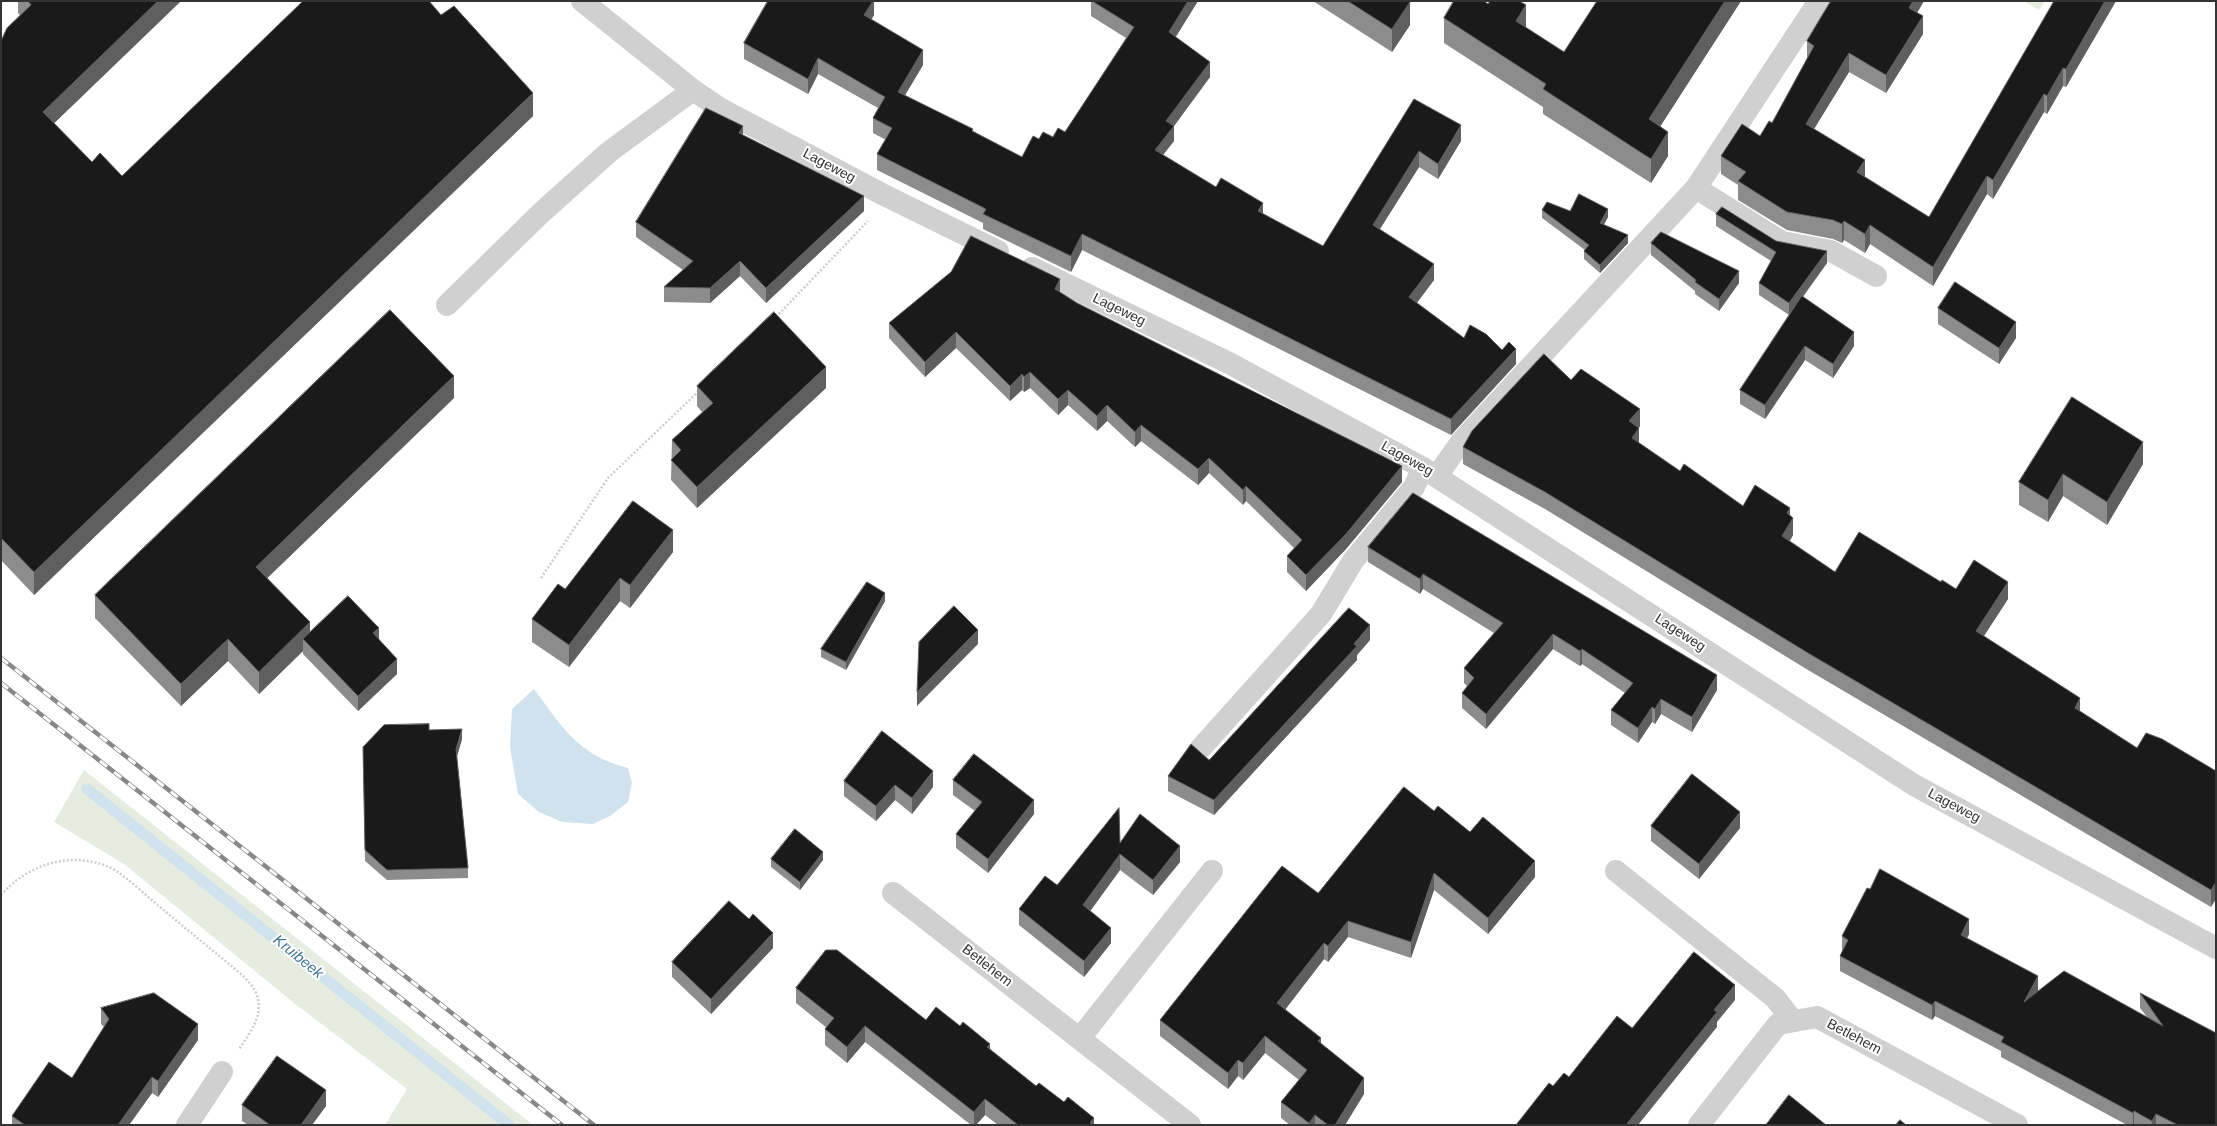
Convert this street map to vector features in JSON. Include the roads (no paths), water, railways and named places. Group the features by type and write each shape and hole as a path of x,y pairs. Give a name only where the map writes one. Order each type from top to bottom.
{"street":[{"name":"Lageweg","path":"582,1 693,90 721,109 882,194 1229,363 1430,472 1914,785 2216,948"},
{"path":"1200,749 1321,614 1353,561 1414,487 1461,442 1696,188 1819,1"},
{"path":"448,305 541,213 609,152 693,90"},
{"path":"1696,188 1782,242 1831,251 1876,276"},
{"path":"1080,1038 1212,871"},
{"path":"1616,871 1775,998 1793,1021"},
{"name":"Betlehem","path":"893,893 1190,1125"},
{"name":"Betlehem","path":"1699,1125 1778,1024 1816,1017 2017,1125"},
{"path":"187,1125 222,1072"}],"water":[{"path":"534,689 563,728 584,748 596,756 628,768 632,783 628,802 610,816 593,824 562,822 539,812 518,794 510,747 512,709"}],"waterway":[{"name":"Kruibeek","path":"87,789 509,1125"}],"railway":[{"path":"1,658 594,1125"},
{"path":"1,683 562,1125"}]}
